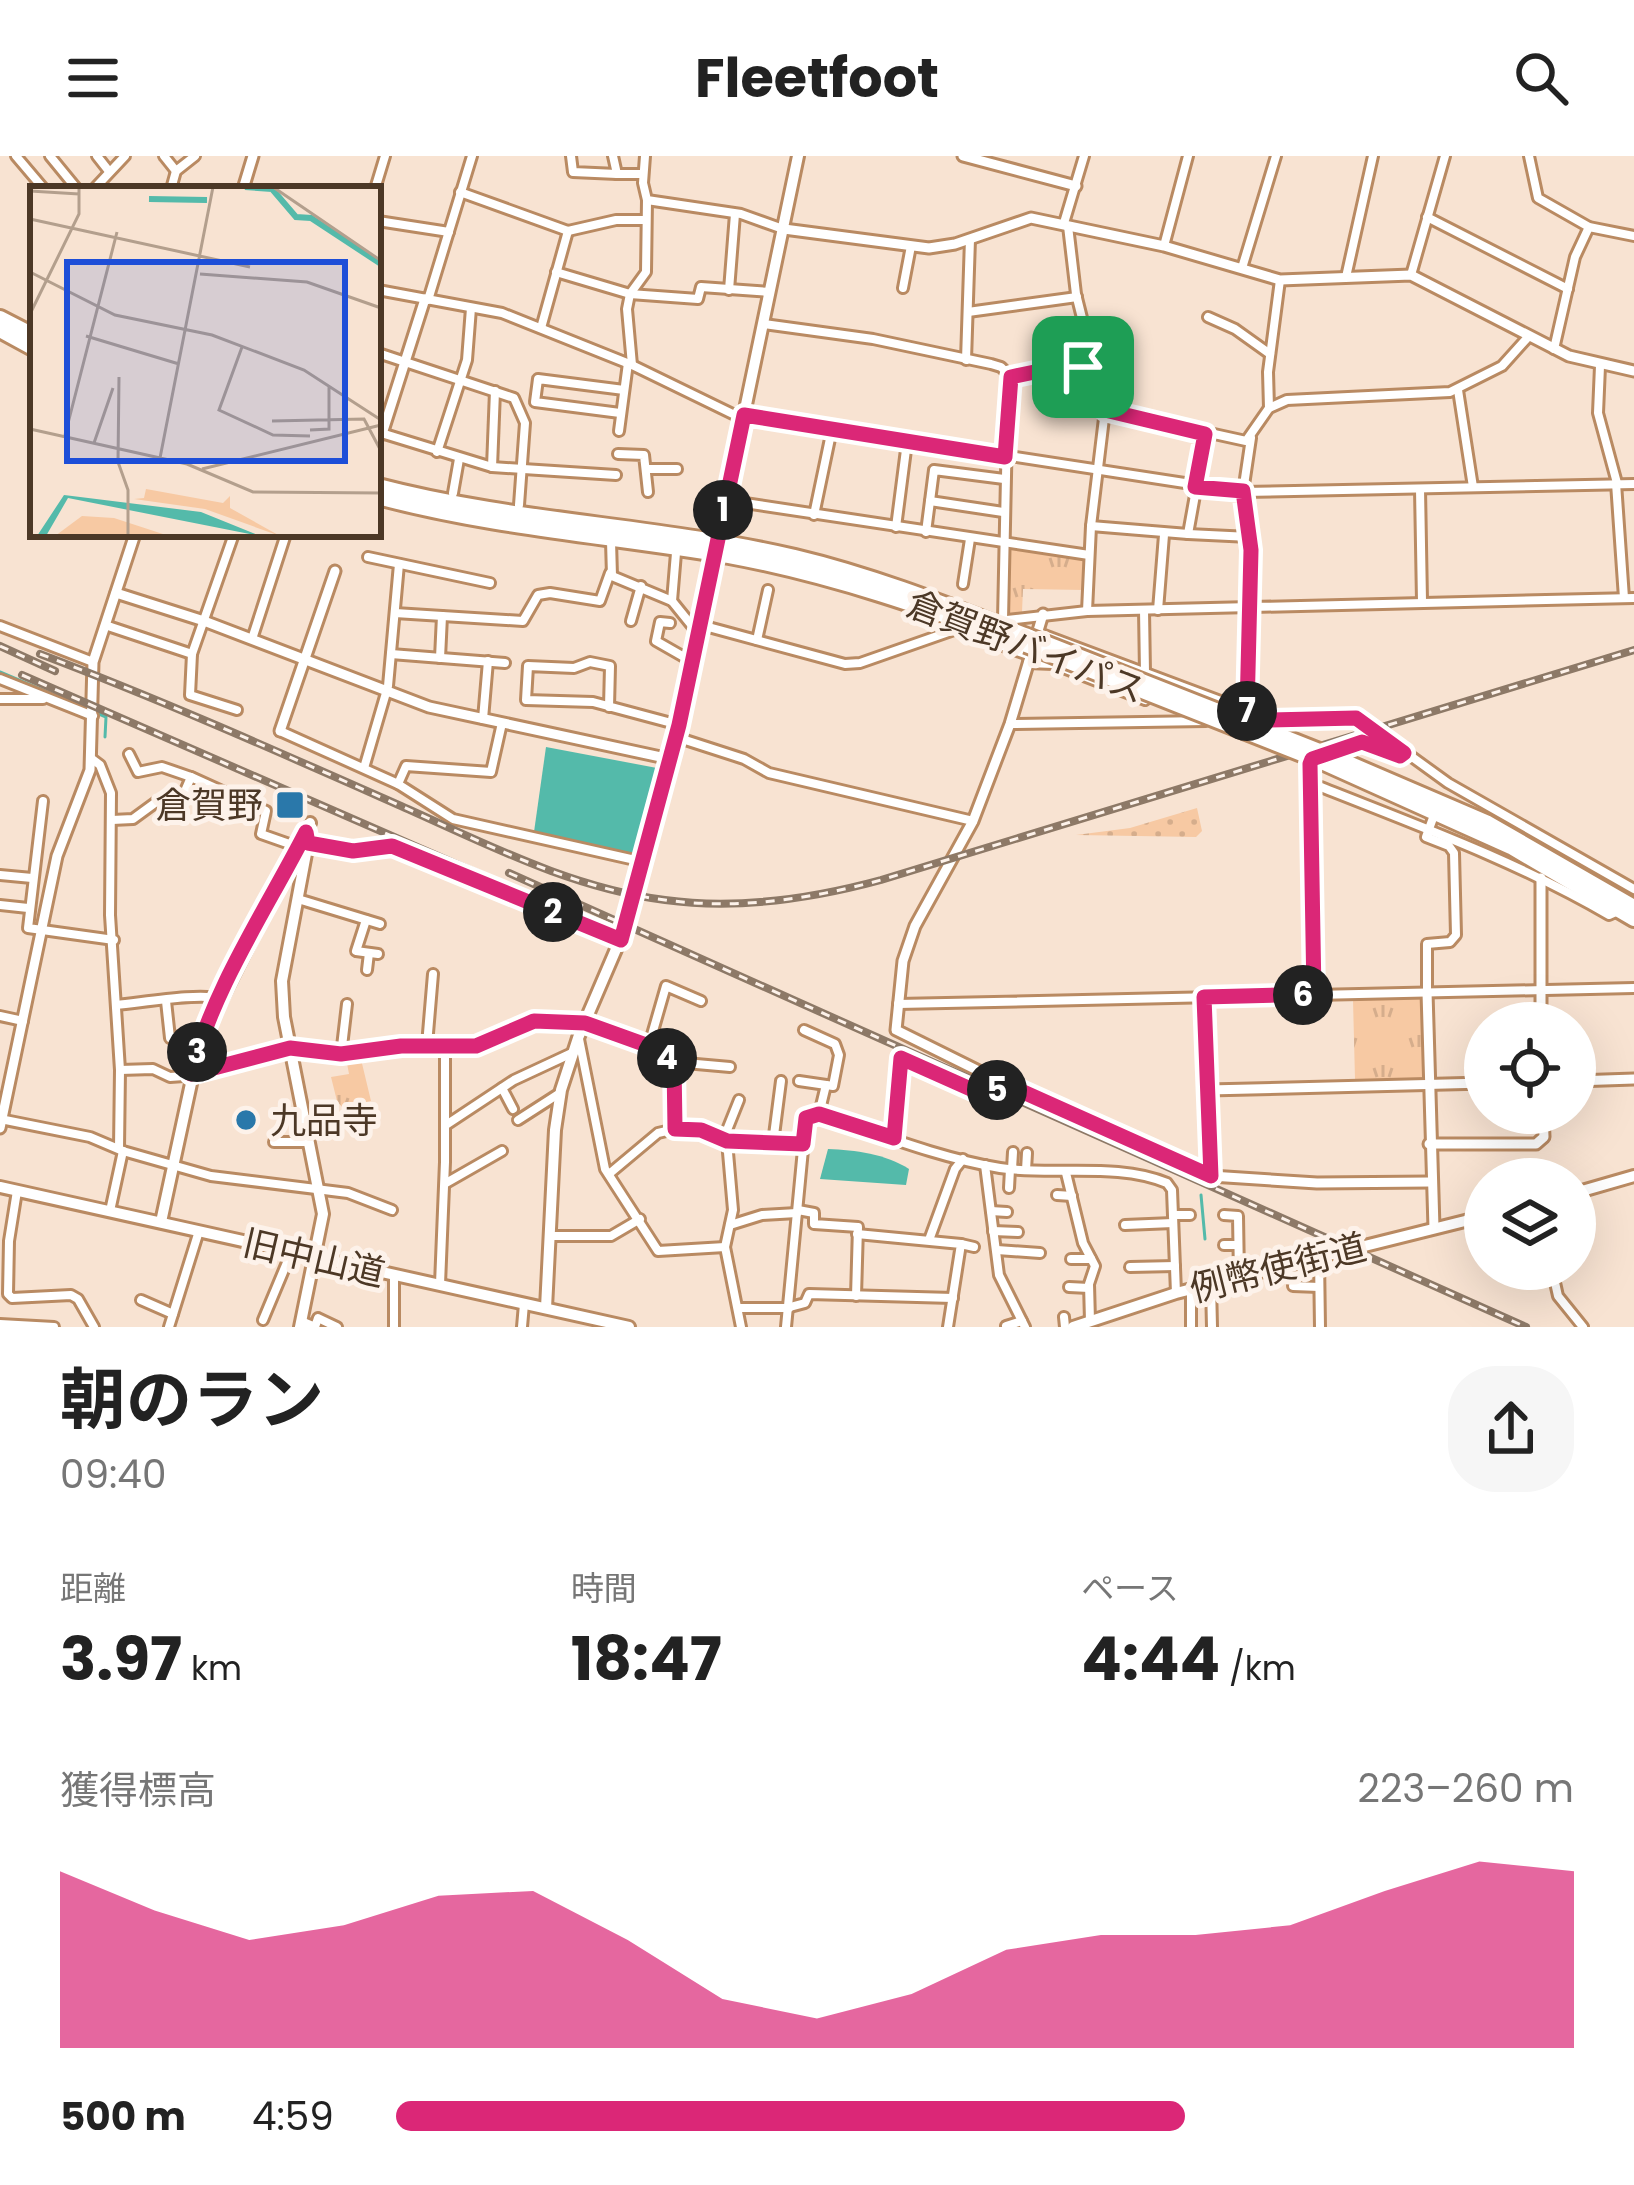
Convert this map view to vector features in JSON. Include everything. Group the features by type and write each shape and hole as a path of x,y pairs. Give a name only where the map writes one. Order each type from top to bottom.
{"highway":[{"path":"0,318 30,333"},
{"path":"0,331 30,346"},
{"name":"倉賀野バイパス","path":"381,487 506,514 715,548 857,580 1488,823 1627,908 1634,919"},
{"name":"倉賀野バイパス","path":"381,497 449,514 611,539 715,548"},
{"path":"957,628 863,596 857,580 876,572 1001,620"}],"main road":[{"path":"547,1308 554,1130 560,1093 572,1053 621,940 644,862 677,730 798,156"},
{"path":"300,1324 323,1221 284,1016 283,964 306,837"},
{"path":"160,1222 204,1031 306,837"},
{"path":"1596,1187 1634,1176"},
{"name":"旧中山道","path":"0,1187 629,1327"},
{"name":"例幣使街道","path":"1067,1324 1464,1221"}],"street":[{"path":"16,156 41,186"},
{"path":"50,156 74,186"},
{"path":"97,156 108,170"},
{"path":"96,186 125,156"},
{"path":"164,156 176,171"},
{"path":"172,186 176,171 195,156"},
{"path":"376,186 385,156"},
{"path":"381,430 472,156"},
{"path":"571,156 573,172 642,174"},
{"path":"614,156 617,174"},
{"path":"619,431 630,364 626,326 630,294 646,272 645,156"},
{"path":"964,156 1076,186"},
{"path":"1084,156 1066,224 1077,297 1105,410 1087,611"},
{"path":"1163,246 1188,156"},
{"path":"1243,268 1276,156"},
{"path":"1346,278 1373,156"},
{"path":"1411,274 1444,156"},
{"path":"1529,156 1538,198 1589,227 1634,236"},
{"path":"460,192 568,231 616,220 646,220"},
{"path":"647,200 735,214 784,229 911,247 943,247 1031,218 1163,246 1280,280 1411,274 1554,349 1600,366 1634,371"},
{"path":"729,290 735,214"},
{"path":"1427,217 1568,290"},
{"path":"381,221 448,232"},
{"path":"1554,349 1575,257 1589,227"},
{"path":"541,328 568,231"},
{"path":"966,360 970,238"},
{"path":"903,288 911,247"},
{"path":"556,272 630,294 698,298 701,287 772,292"},
{"path":"1247,711 1250,537 1243,491 1251,437 1269,408 1270,354 1280,280"},
{"path":"381,291 502,313 630,364 744,417 1195,487 1243,491 1634,484"},
{"path":"968,312 1077,297"},
{"path":"436,452 467,360 471,308"},
{"path":"1208,317 1270,354"},
{"path":"764,324 873,339 1001,368 1011,377"},
{"path":"1269,408 1287,400 1458,390 1502,366 1529,337"},
{"path":"381,354 514,398 525,423 519,505"},
{"path":"1011,377 1001,620 1087,611 1629,598 1616,483 1598,413 1600,366"},
{"path":"1011,377 1054,368 1094,367"},
{"path":"620,413 535,402 538,380 623,390"},
{"path":"1458,390 1472,488"},
{"path":"492,467 495,391"},
{"path":"1105,410 1237,441 1251,437"},
{"path":"814,515 832,429"},
{"path":"381,433 492,467 616,475"},
{"path":"1188,534 1205,434"},
{"path":"896,527 907,442"},
{"path":"617,454 644,455 648,492"},
{"path":"453,494 459,459"},
{"path":"647,469 677,469"},
{"path":"926,532 934,470 1004,479"},
{"path":"1420,489 1422,602"},
{"path":"725,500 1089,555"},
{"path":"930,501 1004,512"},
{"path":"1091,526 1164,535 1250,537"},
{"path":"1158,610 1164,535"},
{"path":"134,537 93,662 92,759 85,789 60,845 0,1122 91,1137 121,1150 245,1183 349,1193 392,1210"},
{"path":"232,537 192,654 190,694 237,710"},
{"path":"252,639 285,537"},
{"path":"963,584 970,538"},
{"path":"395,613 523,621 538,595 550,592 599,601 610,573 611,539"},
{"path":"672,601 676,553"},
{"path":"368,557 490,583"},
{"path":"364,768 386,692 399,564"},
{"path":"335,572 280,731 398,784 453,819 644,862"},
{"path":"610,573 672,601 698,628 860,663 957,628 1145,674 1268,720"},
{"path":"631,621 641,586"},
{"path":"757,640 768,590"},
{"path":"116,593 204,621 386,692 483,719 670,759"},
{"path":"1144,610 1145,674"},
{"path":"1043,614 974,821 915,926 903,961 896,1030 1211,1176 1317,1183 1430,1182"},
{"path":"440,658 442,616"},
{"path":"670,623 660,622 656,641 692,661"},
{"path":"105,625 192,654"},
{"path":"0,626 93,662"},
{"path":"1031,647 1053,664 1145,700"},
{"path":"391,654 506,662"},
{"path":"483,719 488,661"},
{"path":"609,706 610,666 590,662 574,668 528,666 526,700 609,706 677,730 769,773 974,821"},
{"path":"0,680 92,716"},
{"path":"0,699 50,699"},
{"path":"1010,724 1356,718 1448,783 1634,889"},
{"path":"398,784 406,766 491,772 502,723"},
{"path":"1314,994 1312,759 1362,742 1400,756 1404,753"},
{"path":"129,754 138,772 162,767 266,811 261,834 306,837 353,851 392,846 621,940"},
{"path":"92,759 109,782 112,820 110,915 121,1150 110,1211"},
{"path":"112,820 139,817 159,800 179,806 191,777"},
{"path":"1444,794 1448,783"},
{"path":"1310,787 1429,829 1540,878 1609,915 1627,908"},
{"path":"43,801 28,928 114,940"},
{"path":"1432,818 1426,837 1453,849 1456,935 1450,942 1427,944 1433,1228"},
{"path":"0,875 32,878"},
{"path":"1540,878 1541,1002"},
{"path":"298,899 380,924"},
{"path":"0,905 28,908"},
{"path":"366,920 356,951 373,954 367,970"},
{"path":"427,1045 433,974"},
{"path":"649,1046 666,986 701,1001"},
{"path":"898,1004 1634,988"},
{"path":"116,1005 186,1000 197,994 219,998"},
{"path":"1204,997 1211,1176"},
{"path":"166,1001 170,1038 204,1031"},
{"path":"341,1054 346,1004"},
{"path":"0,1016 23,1021"},
{"path":"120,1070 153,1069 170,1077 290,1048 341,1054 427,1045 476,1046 534,1021 585,1023 649,1046 674,1062 730,1067"},
{"path":"799,1081 833,1085 838,1047 804,1030"},
{"path":"578,1038 608,1174 661,1252 725,1247"},
{"path":"440,1286 445,1046"},
{"path":"445,1126 502,1088 572,1053"},
{"path":"894,1138 901,1058 993,1099 1001,1082"},
{"path":"674,1062 675,1129"},
{"path":"1596,1080 1634,1079"},
{"path":"773,1143 781,1081"},
{"path":"1208,1090 1464,1083"},
{"path":"819,1114 826,1085"},
{"path":"502,1088 513,1109"},
{"path":"518,1120 560,1093"},
{"path":"739,1100 725,1140 733,1188 725,1247 741,1327"},
{"path":"785,1327 806,1118 819,1114 985,1165 1146,1174 1171,1186 1176,1293"},
{"path":"608,1174 658,1133 675,1129 701,1130 725,1140 803,1144"},
{"path":"1430,1144 1536,1144 1544,1134"},
{"path":"274,1142 308,1142"},
{"path":"444,1184 502,1151"},
{"path":"1009,1188 1013,1152"},
{"path":"1026,1170 1028,1153"},
{"path":"928,1240 963,1158"},
{"path":"985,1165 999,1275 1023,1324 1006,1326"},
{"path":"1066,1173 1095,1266 1089,1288 1090,1321"},
{"path":"17,1191 9,1241 8,1294 12,1298 71,1295 93,1327"},
{"path":"1057,1196 1072,1196"},
{"path":"729,1226 762,1215 798,1211 814,1213 814,1224 858,1227 856,1296"},
{"path":"991,1211 1007,1212"},
{"path":"1125,1225 1190,1215"},
{"path":"1224,1215 1238,1216 1239,1277"},
{"path":"549,1236 611,1236 640,1219"},
{"path":"169,1327 199,1231"},
{"path":"993,1231 1018,1232"},
{"path":"857,1234 974,1247"},
{"path":"947,1327 961,1244"},
{"path":"1224,1245 1238,1245"},
{"path":"997,1250 1040,1253"},
{"path":"263,1321 291,1253"},
{"path":"1319,1258 1320,1327"},
{"path":"1072,1259 1091,1259"},
{"path":"1130,1267 1175,1267"},
{"path":"394,1276 394,1327"},
{"path":"1211,1284 1211,1327"},
{"path":"1293,1286 1319,1287"},
{"path":"1069,1287 1089,1288"},
{"path":"1191,1289 1191,1327"},
{"path":"1557,1290 1583,1327"},
{"path":"740,1308 805,1304 809,1294 952,1298"},
{"path":"141,1300 173,1314"},
{"path":"522,1327 524,1304"},
{"path":"300,1324 315,1327 318,1318 337,1327"},
{"path":"0,1324 54,1327"}],"green space":[{"path":"1006,548 1083,559 1084,590 1023,589 1022,612 1010,615 1005,612"},
{"path":"1197,808 1202,831 1196,837 1076,835 1130,828"},
{"path":"1353,1000 1424,1001 1424,1076 1355,1079"},
{"path":"360,1055 371,1101 342,1107 331,1077 349,1074 346,1058"}],"water":[{"path":"546,747 657,768 633,856 534,832"},
{"path":"828,1149 870,1154 900,1164 909,1169 906,1185 820,1179"}],"waterway":[{"path":"0,672 106,717 105,737"},
{"path":"1201,1195 1205,1239"}],"railway":[{"path":"0,646 55,671"},
{"path":"40,654 562,875 630,894 720,904 828,893 881,880 1634,650"},
{"path":"22,675 523,893"},
{"path":"509,873 1526,1327"}],"place":[{"name":"倉賀野","path":"290,805"},
{"name":"九品寺","path":"246,1120"}],"route":[{"path":"1083,367 1094,367 1105,410 1205,434 1195,487 1243,491 1251,550 1247,711 1268,720 1356,718 1404,753 1400,756 1362,742 1312,759 1314,994 1204,997 1211,1176 1001,1082 993,1099 901,1058 894,1138 819,1114 806,1118 803,1144 727,1141 701,1130 675,1129 674,1062 649,1046 585,1023 534,1021 476,1046 401,1046 341,1054 290,1048 191,1074 219,998 306,832 308,843 353,851 392,846 621,940 679,725 744,415 1005,457 1011,377 1083,367"}]}
